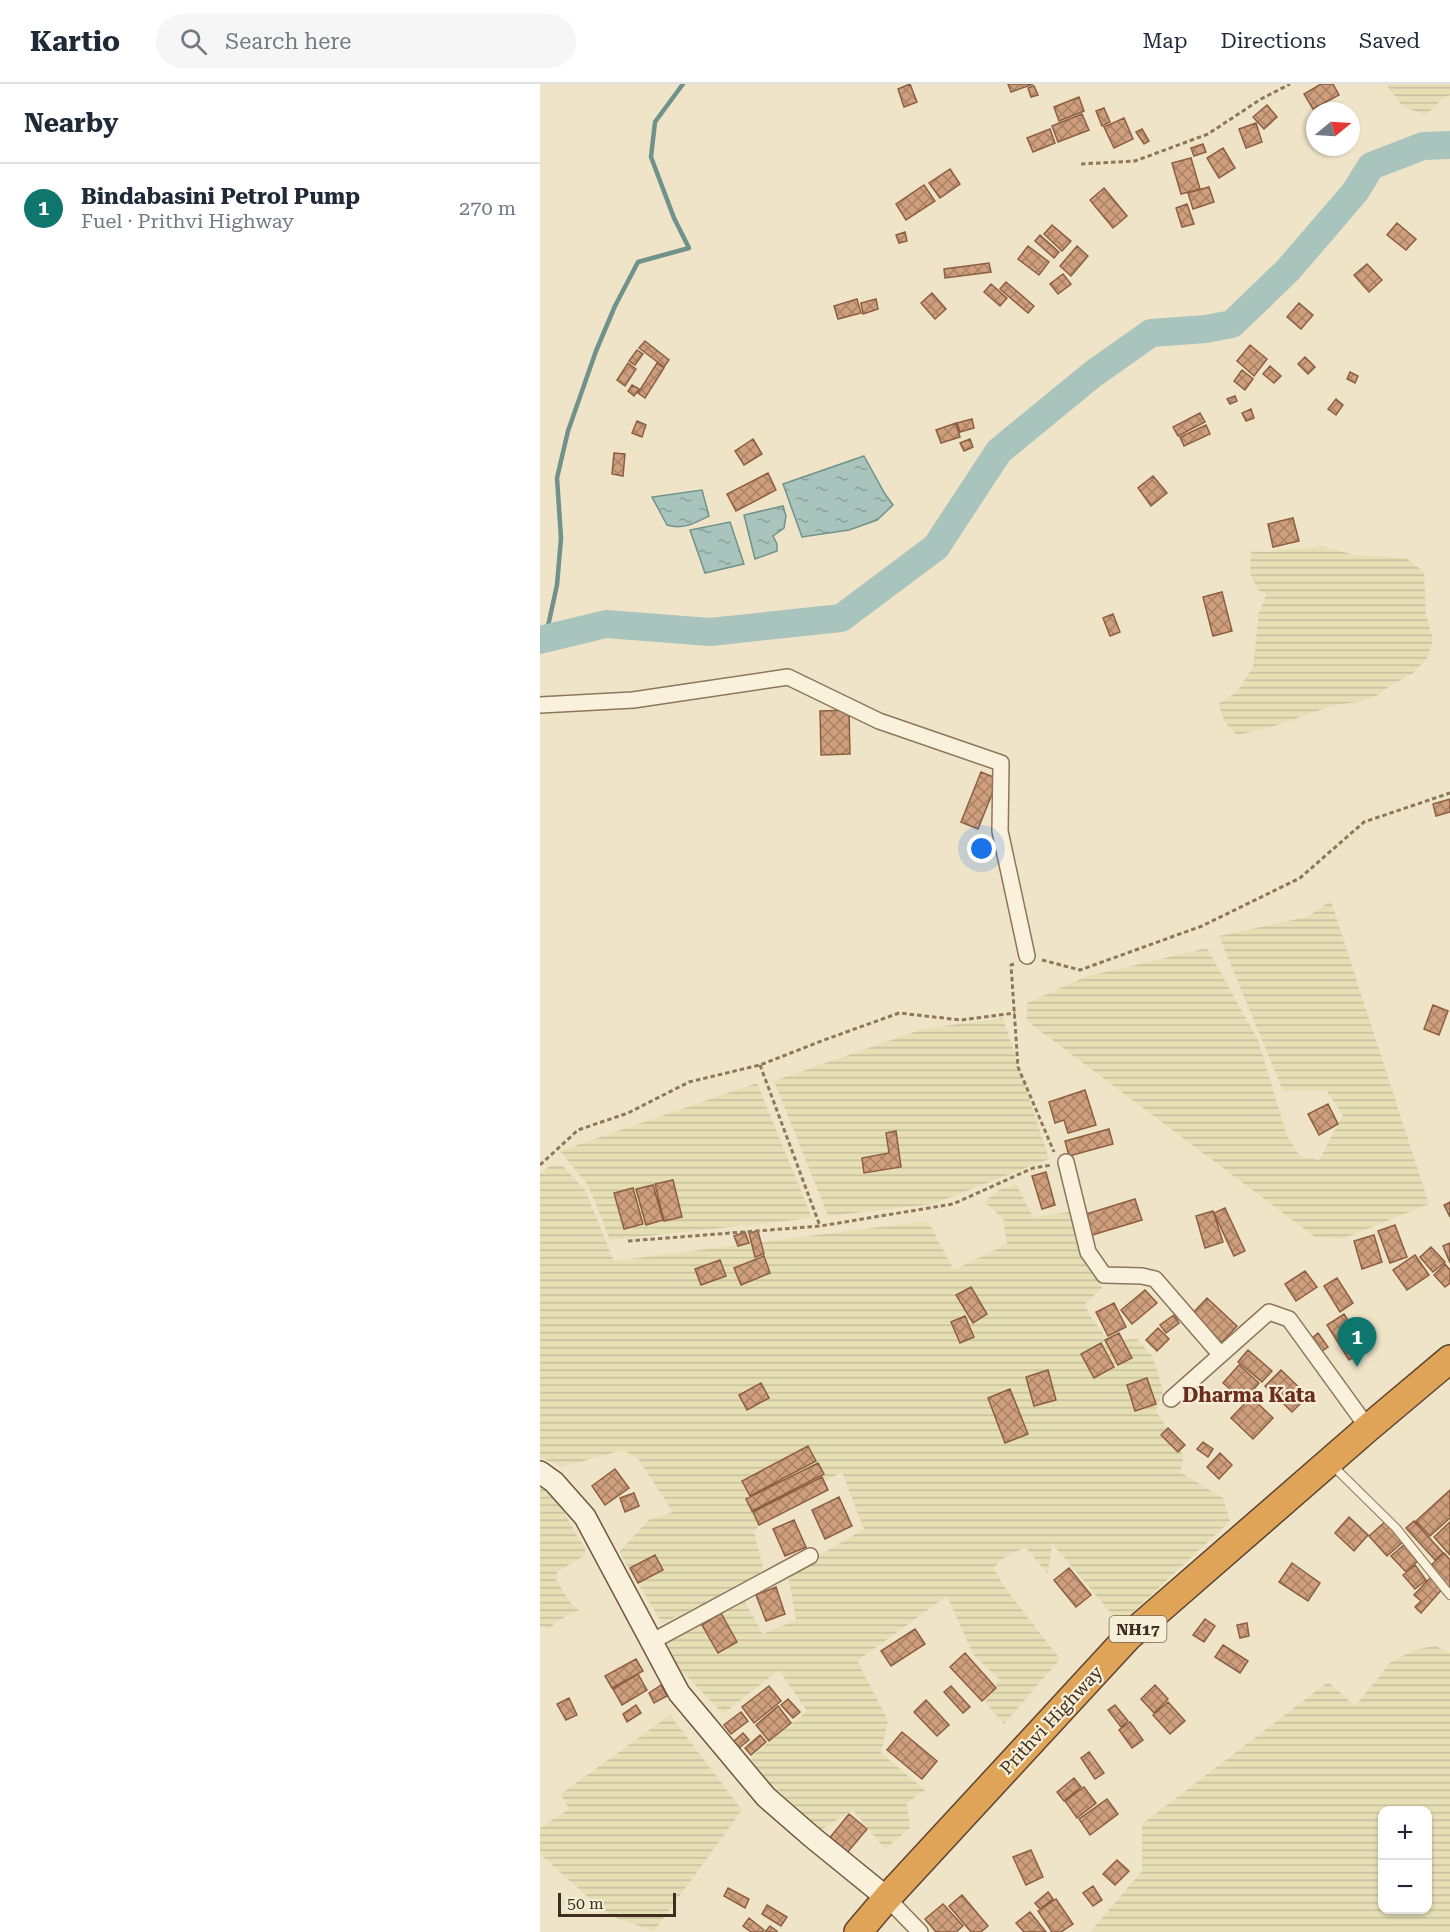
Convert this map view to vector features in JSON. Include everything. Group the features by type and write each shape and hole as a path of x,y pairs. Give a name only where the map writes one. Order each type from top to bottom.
{"highway":[{"name":"Prithvi Highway","path":"858,1932 1128,1637 1450,1359"}],"main road":[{"path":"540,1472 554,1482 585,1517 679,1694 766,1797 887,1898"}],"street":[{"path":"540,705 633,700 788,678 879,721 1001,763 1000,831 1027,956"},
{"path":"1066,1162 1088,1252 1095,1265 1104,1275 1142,1276 1155,1279 1220,1354"},
{"path":"1171,1399 1269,1312 1289,1318 1368,1428"},
{"path":"651,1641 810,1556"},
{"path":"887,1898 920,1932"}],"lane":[{"path":"1329,1462 1396,1528 1450,1595"}],"path":[{"path":"1081,164 1135,161 1208,134 1261,99 1290,84"},
{"path":"1066,1162 1055,1155 1018,1067 1011,965 1027,956 1080,970 1202,926 1300,878 1364,822 1450,793"},
{"path":"540,1165 578,1130 628,1113 689,1082 760,1065 899,1013 960,1020 1015,1013"},
{"path":"760,1065 820,1226"},
{"path":"628,1241 820,1226 953,1203 1033,1168 1066,1162"}],"shaded area":[{"path":"1386,84 1450,84 1450,95 1426,115 1403,107"},
{"path":"1321,546 1355,555 1406,558 1424,572 1426,615 1433,639 1428,657 1413,673 1378,695 1358,702 1335,705 1274,726 1238,735 1224,720 1218,704 1237,692 1253,667 1259,612 1267,594 1258,590 1250,573 1251,551 1269,552"},
{"path":"1331,901 1429,1204 1342,1239 1315,1237 1027,1021 1027,1003 1085,977 1207,948 1258,1040 1287,1136 1300,1156 1319,1160 1343,1115 1326,1090 1283,1091 1219,936 1307,917"},
{"path":"1003,1018 1049,1159 933,1204 828,1216 774,1081 923,1029"},
{"path":"757,1083 812,1218 610,1240 588,1185 560,1151"},
{"path":"562,1165 585,1190 614,1261 919,1222 929,1223 954,1270 1007,1244 1003,1218 984,1202 999,1190 1016,1184 1033,1217 1069,1212 1102,1288 1085,1304 1089,1314 1110,1343 1136,1338 1153,1357 1163,1391 1156,1411 1184,1456 1180,1472 1223,1498 1230,1521 1120,1624 1052,1543 1048,1574 1025,1547 1000,1560 994,1569 1003,1585 1060,1659 1004,1724 985,1702 1000,1680 973,1654 947,1596 857,1661 888,1720 881,1753 925,1790 907,1803 910,1828 885,1849 853,1810 821,1830 758,1773 751,1757 807,1711 779,1670 723,1714 674,1663 666,1640 743,1599 763,1634 796,1620 788,1574 864,1529 842,1472 770,1512 754,1532 765,1576 662,1623 619,1552 649,1520 673,1512 638,1459 623,1450 561,1467 540,1457 540,1174 550,1166"},
{"path":"540,1482 560,1504 585,1548 585,1555 557,1572 556,1579 571,1604 579,1610 557,1621 549,1629 540,1626"},
{"path":"1435,1646 1450,1653 1450,1932 1090,1932 1142,1871 1142,1824 1328,1682 1355,1706 1391,1662 1414,1650"},
{"path":"670,1715 742,1810 654,1931 608,1915 540,1854 540,1828 569,1809 561,1794"}],"water":[{"path":"864,456 893,505 877,520 849,530 802,537 783,484"},
{"path":"702,490 709,516 684,526 667,525 652,497"},
{"path":"783,506 786,516 784,528 773,536 777,544 777,551 755,559 744,515"},
{"path":"730,522 744,564 705,573 690,530"}],"building":[{"path":"910,84 917,102 904,107 898,89"},
{"path":"1008,84 1033,84 1011,92"},
{"path":"1321,84 1333,84 1339,95 1326,102 1309,102 1304,94"},
{"path":"1034,86 1038,95 1031,97 1028,88"},
{"path":"1079,97 1084,111 1059,121 1054,107"},
{"path":"1267,105 1277,117 1264,129 1253,117"},
{"path":"1104,108 1110,122 1102,126 1096,111"},
{"path":"1082,114 1089,130 1058,142 1052,126"},
{"path":"1124,118 1133,139 1114,148 1104,127"},
{"path":"1256,123 1262,142 1246,148 1239,129"},
{"path":"1050,129 1055,143 1033,152 1027,138"},
{"path":"1142,129 1149,141 1144,144 1136,132"},
{"path":"1203,144 1206,152 1194,156 1191,148"},
{"path":"1223,148 1235,168 1219,178 1207,158"},
{"path":"1191,158 1200,189 1181,194 1172,163"},
{"path":"950,169 960,184 940,198 929,183"},
{"path":"924,185 935,201 906,220 896,204"},
{"path":"1209,187 1214,202 1193,209 1188,193"},
{"path":"1104,188 1127,216 1113,228 1090,200"},
{"path":"1187,204 1194,224 1182,227 1176,208"},
{"path":"1397,223 1416,239 1406,250 1387,235"},
{"path":"1052,225 1071,241 1062,251 1044,234"},
{"path":"905,232 907,241 899,243 896,235"},
{"path":"1040,235 1059,252 1054,258 1035,241"},
{"path":"1028,246 1049,262 1039,275 1018,259"},
{"path":"1077,246 1088,256 1071,276 1060,266"},
{"path":"989,263 991,272 945,278 944,269"},
{"path":"1367,264 1382,280 1369,292 1354,275"},
{"path":"1063,274 1071,284 1058,294 1050,284"},
{"path":"1006,282 1034,306 1028,313 1000,289"},
{"path":"991,284 1007,298 1000,306 984,292"},
{"path":"932,293 946,309 935,319 921,303"},
{"path":"857,299 861,313 838,319 834,306"},
{"path":"876,299 878,309 863,314 861,303"},
{"path":"1299,303 1313,315 1301,329 1287,317"},
{"path":"645,341 669,360 664,367 639,348"},
{"path":"1250,345 1267,359 1254,376 1237,361"},
{"path":"637,350 643,354 635,365 629,361"},
{"path":"1305,357 1315,367 1308,374 1298,364"},
{"path":"628,363 636,369 625,386 617,380"},
{"path":"657,363 664,368 645,398 638,393"},
{"path":"1270,366 1281,376 1274,383 1263,374"},
{"path":"1242,370 1253,379 1245,390 1234,381"},
{"path":"1350,372 1358,376 1355,383 1347,379"},
{"path":"632,385 639,389 634,396 628,391"},
{"path":"1235,396 1237,401 1230,404 1227,399"},
{"path":"1336,399 1343,405 1336,415 1328,409"},
{"path":"1251,409 1254,418 1246,421 1242,413"},
{"path":"1200,413 1205,422 1178,436 1173,427"},
{"path":"972,419 974,428 960,432 957,423"},
{"path":"637,421 646,425 642,437 632,433"},
{"path":"956,423 960,437 941,443 936,430"},
{"path":"1206,425 1210,434 1184,446 1180,437"},
{"path":"753,439 762,454 744,465 735,451"},
{"path":"970,439 973,447 964,451 960,443"},
{"path":"614,453 625,454 623,476 612,474"},
{"path":"768,473 776,490 736,511 727,494"},
{"path":"1153,476 1167,493 1151,506 1138,488"},
{"path":"1293,518 1299,541 1273,547 1268,524"},
{"path":"1222,592 1232,631 1213,636 1203,597"},
{"path":"1113,614 1120,632 1110,636 1103,618"},
{"path":"849,710 850,754 821,755 820,711"},
{"path":"981,772 998,779 978,829 961,822"},
{"path":"1450,799 1450,812 1436,816 1433,804"},
{"path":"1433,1005 1448,1011 1439,1035 1424,1029"},
{"path":"1085,1090 1096,1125 1068,1133 1064,1120 1055,1123 1049,1102"},
{"path":"1328,1104 1338,1124 1319,1135 1308,1114"},
{"path":"1109,1129 1113,1144 1069,1156 1065,1141"},
{"path":"896,1131 901,1167 864,1173 862,1158 889,1153 886,1133"},
{"path":"1046,1172 1055,1205 1042,1209 1032,1176"},
{"path":"673,1180 682,1217 664,1221 655,1184"},
{"path":"653,1185 663,1220 646,1225 636,1189"},
{"path":"633,1188 643,1224 624,1229 614,1193"},
{"path":"1135,1199 1142,1220 1089,1236 1083,1215"},
{"path":"1450,1202 1450,1217 1444,1205"},
{"path":"1225,1208 1245,1251 1234,1256 1214,1213"},
{"path":"1213,1211 1223,1242 1205,1248 1196,1216"},
{"path":"1395,1225 1407,1257 1390,1263 1378,1231"},
{"path":"758,1231 764,1254 755,1257 749,1233"},
{"path":"745,1232 749,1243 738,1246 734,1236"},
{"path":"1374,1235 1382,1262 1362,1269 1354,1241"},
{"path":"1450,1243 1450,1263 1443,1246"},
{"path":"1431,1247 1445,1262 1433,1272 1420,1257"},
{"path":"1415,1255 1429,1275 1407,1290 1393,1270"},
{"path":"764,1256 770,1273 741,1285 734,1268"},
{"path":"720,1260 726,1276 701,1285 695,1269"},
{"path":"1445,1264 1450,1270 1450,1283 1445,1287 1434,1275"},
{"path":"1305,1271 1317,1287 1296,1301 1285,1284"},
{"path":"1337,1278 1353,1303 1340,1312 1324,1286"},
{"path":"971,1287 987,1314 973,1323 956,1295"},
{"path":"1145,1290 1157,1303 1132,1324 1121,1310"},
{"path":"1207,1298 1237,1326 1220,1344 1190,1316"},
{"path":"1114,1303 1126,1327 1108,1336 1096,1312"},
{"path":"1344,1314 1366,1349 1349,1360 1327,1325"},
{"path":"1174,1315 1179,1323 1166,1333 1160,1325"},
{"path":"965,1316 974,1337 960,1343 951,1322"},
{"path":"1158,1328 1169,1339 1157,1351 1146,1340"},
{"path":"1119,1333 1132,1358 1118,1365 1105,1340"},
{"path":"1318,1333 1328,1347 1322,1351 1312,1338"},
{"path":"1101,1343 1114,1367 1094,1378 1081,1354"},
{"path":"1248,1350 1272,1371 1262,1382 1238,1362"},
{"path":"1239,1365 1259,1383 1244,1401 1223,1383"},
{"path":"1048,1370 1056,1400 1034,1406 1026,1377"},
{"path":"1281,1370 1308,1396 1292,1412 1265,1386"},
{"path":"1147,1378 1156,1404 1135,1411 1127,1385"},
{"path":"761,1383 769,1398 747,1410 739,1395"},
{"path":"1010,1389 1028,1434 1005,1443 988,1398"},
{"path":"1251,1397 1273,1418 1253,1439 1231,1418"},
{"path":"1168,1428 1185,1445 1178,1452 1161,1435"},
{"path":"1203,1442 1213,1449 1208,1457 1197,1449"},
{"path":"808,1446 816,1461 750,1496 742,1481"},
{"path":"1220,1453 1232,1465 1219,1479 1207,1467"},
{"path":"818,1463 824,1474 752,1511 746,1499"},
{"path":"615,1469 629,1488 605,1505 592,1486"},
{"path":"822,1477 828,1490 759,1525 753,1512"},
{"path":"1450,1490 1450,1518 1430,1536 1416,1521"},
{"path":"634,1493 639,1506 625,1512 620,1498"},
{"path":"839,1497 852,1526 825,1539 812,1510"},
{"path":"1349,1517 1368,1535 1354,1551 1335,1533"},
{"path":"794,1520 806,1547 785,1556 773,1529"},
{"path":"1386,1521 1404,1541 1387,1556 1369,1536"},
{"path":"1414,1521 1443,1553 1435,1560 1406,1528"},
{"path":"1450,1522 1450,1555 1434,1537"},
{"path":"1406,1543 1420,1559 1406,1572 1391,1556"},
{"path":"1444,1553 1450,1560 1450,1591 1428,1568"},
{"path":"655,1555 663,1570 638,1583 630,1568"},
{"path":"1292,1563 1320,1583 1308,1601 1279,1582"},
{"path":"1415,1565 1426,1580 1415,1589 1403,1575"},
{"path":"1069,1568 1091,1595 1076,1607 1054,1580"},
{"path":"1432,1576 1444,1587 1421,1613 1415,1607 1421,1601 1414,1595"},
{"path":"776,1587 785,1614 766,1621 756,1595"},
{"path":"721,1613 737,1642 718,1653 702,1625"},
{"path":"1205,1619 1215,1626 1204,1642 1193,1635"},
{"path":"1247,1623 1249,1636 1240,1638 1237,1625"},
{"path":"915,1629 925,1644 891,1666 881,1651"},
{"path":"1223,1645 1248,1661 1240,1673 1215,1657"},
{"path":"965,1653 996,1688 982,1701 950,1667"},
{"path":"636,1659 643,1671 612,1688 605,1676"},
{"path":"638,1674 647,1690 622,1705 613,1689"},
{"path":"661,1685 667,1696 654,1703 649,1693"},
{"path":"1155,1685 1168,1699 1154,1713 1141,1699"},
{"path":"769,1686 781,1701 754,1723 742,1707"},
{"path":"951,1686 970,1707 963,1713 944,1692"},
{"path":"569,1698 577,1715 566,1720 557,1704"},
{"path":"788,1699 800,1712 793,1718 781,1705"},
{"path":"926,1700 949,1725 937,1736 914,1712"},
{"path":"1168,1702 1185,1721 1170,1734 1153,1715"},
{"path":"636,1705 641,1713 627,1722 623,1714"},
{"path":"1115,1705 1128,1721 1121,1727 1108,1710"},
{"path":"778,1706 791,1723 769,1741 756,1725"},
{"path":"741,1712 748,1721 731,1734 724,1725"},
{"path":"1130,1722 1143,1740 1132,1748 1119,1730"},
{"path":"902,1732 937,1761 922,1779 887,1750"},
{"path":"743,1733 749,1740 738,1749 733,1742"},
{"path":"760,1735 766,1742 751,1755 745,1748"},
{"path":"1089,1752 1104,1773 1095,1779 1081,1758"},
{"path":"1074,1778 1081,1787 1064,1801 1057,1792"},
{"path":"1084,1787 1096,1803 1077,1818 1065,1801"},
{"path":"1107,1799 1118,1814 1090,1835 1079,1819"},
{"path":"849,1814 867,1829 846,1854 828,1840"},
{"path":"1031,1850 1043,1877 1026,1885 1013,1857"},
{"path":"1117,1860 1129,1871 1115,1885 1103,1874"},
{"path":"1093,1886 1102,1900 1093,1906 1083,1893"},
{"path":"728,1888 749,1899 745,1908 724,1896"},
{"path":"1048,1892 1053,1899 1040,1909 1035,1903"},
{"path":"962,1895 988,1926 981,1932 971,1932 949,1906"},
{"path":"1056,1899 1073,1924 1061,1932 1052,1932 1038,1911"},
{"path":"943,1904 963,1926 956,1932 936,1932 925,1919"},
{"path":"767,1905 787,1917 781,1926 762,1914"},
{"path":"1030,1912 1046,1932 1024,1932 1016,1923"},
{"path":"749,1918 764,1930 751,1932 743,1926"},
{"path":"770,1926 777,1931 765,1932"}],"waterway":[{"path":"540,630 548,626 557,585 561,538 557,478 568,431 596,351 615,306 638,262 689,248 674,218 651,157 655,122 683,84"},
{"path":"540,640 606,624 710,632 841,618 936,547 999,451 1093,374 1151,333 1206,329 1232,324 1288,270 1355,192 1371,166 1423,146 1450,145"}],"place":[{"name":"Bindabasini Petrol Pump","path":"1357,1367"}],"district":[{"name":"Dharma Kata","path":"1249,1395"}]}
